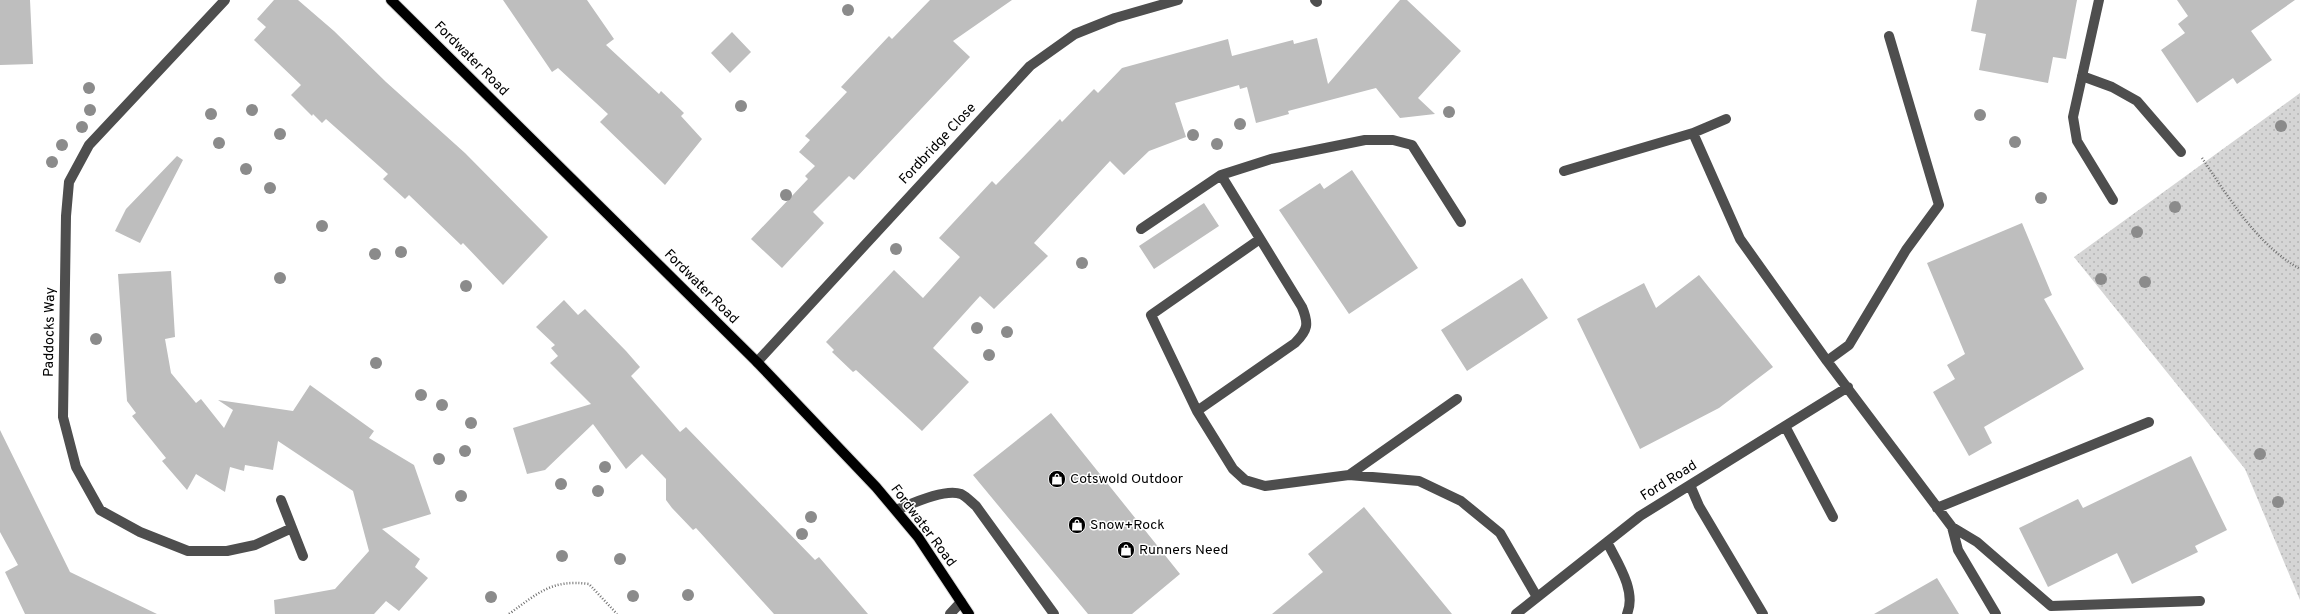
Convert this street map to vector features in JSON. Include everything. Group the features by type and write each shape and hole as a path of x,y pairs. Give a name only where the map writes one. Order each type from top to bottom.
{"main road":[{"name":"Fordwater Road","path":"391,0 757,362 876,487 918,537 969,614"}],"street":[{"name":"Paddocks Way","path":"225,0 89,145 69,182 66,216 63,417 76,467 100,510 140,532 188,551 227,551 255,545 292,528"},
{"name":"Fordbridge Close","path":"757,362 1030,66 1075,34 1116,18 1178,0"},
{"path":"2099,0 2074,117 2077,142 2113,200"},
{"path":"1827,360 1849,345 1906,250 1939,205 1889,36"},
{"path":"2082,76 2112,87 2137,101 2181,152"},
{"path":"1564,171 1692,133 1726,119"},
{"path":"1692,133 1740,239 1827,360 1952,528 1958,550 1996,614"},
{"path":"1141,229 1221,175 1271,159 1313,149 1365,140 1393,140 1412,145 1460,222"},
{"path":"1197,411 1295,343 1305,333 1307,320 1302,307 1221,175"},
{"path":"1260,239 1152,315 1197,411 1233,469 1246,480 1265,486 1349,475 1419,481 1461,500 1500,533 1538,597"},
{"name":"Ford Road","path":"1516,614 1640,516 1848,387"},
{"path":"1349,475 1457,399"},
{"path":"1937,508 2149,422"},
{"path":"1786,426 1833,517"},
{"path":"1690,485 1699,506 1762,614"},
{"path":"896,510 943,494 960,494 968,498 976,506 1054,614"},
{"path":"281,500 303,556"},
{"path":"1952,528 1977,542 2051,606 2200,602"},
{"path":"1607,542 1629,591 1629,609 1627,614"},
{"path":"950,614 961,602"}],"path":[{"path":"2181,152 2198,152 2243,219 2287,262 2300,269"},
{"path":"509,614 541,590 559,583 571,582 589,584 617,614"}],"shaded area":[{"path":"2300,93 2300,600 2245,469 2074,257"}],"building":[{"path":"0,0 30,0 33,64 0,65"},
{"path":"274,0 298,0 334,31 386,82 465,153 548,237 503,285 463,243 461,245 409,195 405,199 383,179 388,174 326,119 322,123 313,114 312,116 291,95 301,85 254,40 266,27 257,19"},
{"path":"503,0 587,0 614,39 606,45 659,94 661,91 684,113 681,116 702,139 665,185 600,122 608,114 558,68 552,72"},
{"path":"930,0 1012,0 953,41 970,57 854,180 849,176 813,212 824,223 782,268 751,239 808,179 805,176 815,166 799,152 810,140 805,136 847,92 841,87 889,36 892,39"},
{"path":"1400,0 1407,0 1461,51 1418,98 1435,114 1400,118 1376,88 1288,111 1289,114 1256,123 1247,87 1240,89 1239,85 1175,103 1186,137 1149,151 1124,175 1110,161 1034,243 1048,256 994,309 980,296 933,348 969,382 922,431 856,370 853,372 832,352 834,350 826,342 894,270 923,298 960,257 939,238 992,181 996,185 1060,119 1062,122 1094,89 1098,93 1122,68 1228,39 1232,56 1293,40 1294,44 1317,38 1328,84"},
{"path":"1977,0 2077,0 2066,59 2053,57 2048,83 1979,70 1986,34 1971,31"},
{"path":"2177,0 2295,0 2251,31 2272,60 2237,84 2233,78 2197,103 2161,50 2185,33 2178,24 2188,16"},
{"path":"732,32 751,52 730,73 711,53"},
{"path":"177,156 183,160 140,243 115,231 126,209"},
{"path":"1352,170 1418,268 1349,314 1279,210 1320,183 1324,189"},
{"path":"1204,203 1219,226 1154,269 1139,246"},
{"path":"2022,223 2052,295 2044,299 2084,369 1984,427 1992,443 1969,456 1933,392 1955,379 1947,365 1965,354 1927,263"},
{"path":"171,271 175,337 165,339 171,373 196,403 201,399 224,428 233,410 218,400 293,411 310,385 374,431 369,438 414,465 431,514 382,529 420,559 415,567 428,578 399,611 386,601 374,614 275,614 274,600 335,589 369,551 353,491 278,441 273,470 245,465 244,471 230,467 225,492 196,474 187,490 162,461 166,458 132,416 136,413 127,401 118,274"},
{"path":"1699,275 1773,367 1719,408 1640,449 1577,319 1644,283 1656,308"},
{"path":"1522,278 1548,318 1467,371 1441,330"},
{"path":"564,300 578,315 585,309 626,351 640,367 631,376 680,432 686,427 815,560 819,557 868,614 774,614 696,528 693,530 672,508 666,500 666,479 642,454 626,469 593,424 545,470 527,474 513,428 591,404 550,363 558,356 551,348 555,345 536,327"},
{"name":"Snow+Rock","path":"1051,413 1180,574 1132,614 1088,614 973,475"},
{"path":"0,430 70,572 157,614 25,614 5,572 18,565 0,532"},
{"path":"2191,456 2227,530 2195,546 2198,552 2132,584 2117,553 2048,587 2019,528 2078,499 2083,508"},
{"path":"1364,507 1452,614 1272,614 1323,572 1308,554"},
{"path":"1937,578 1959,614 1874,614"}],"place":[{"name":"Cotswold Outdoor","path":"1057,479"},
{"name":"Snow+Rock","path":"1077,525"},
{"name":"Runners Need","path":"1126,550"}]}
